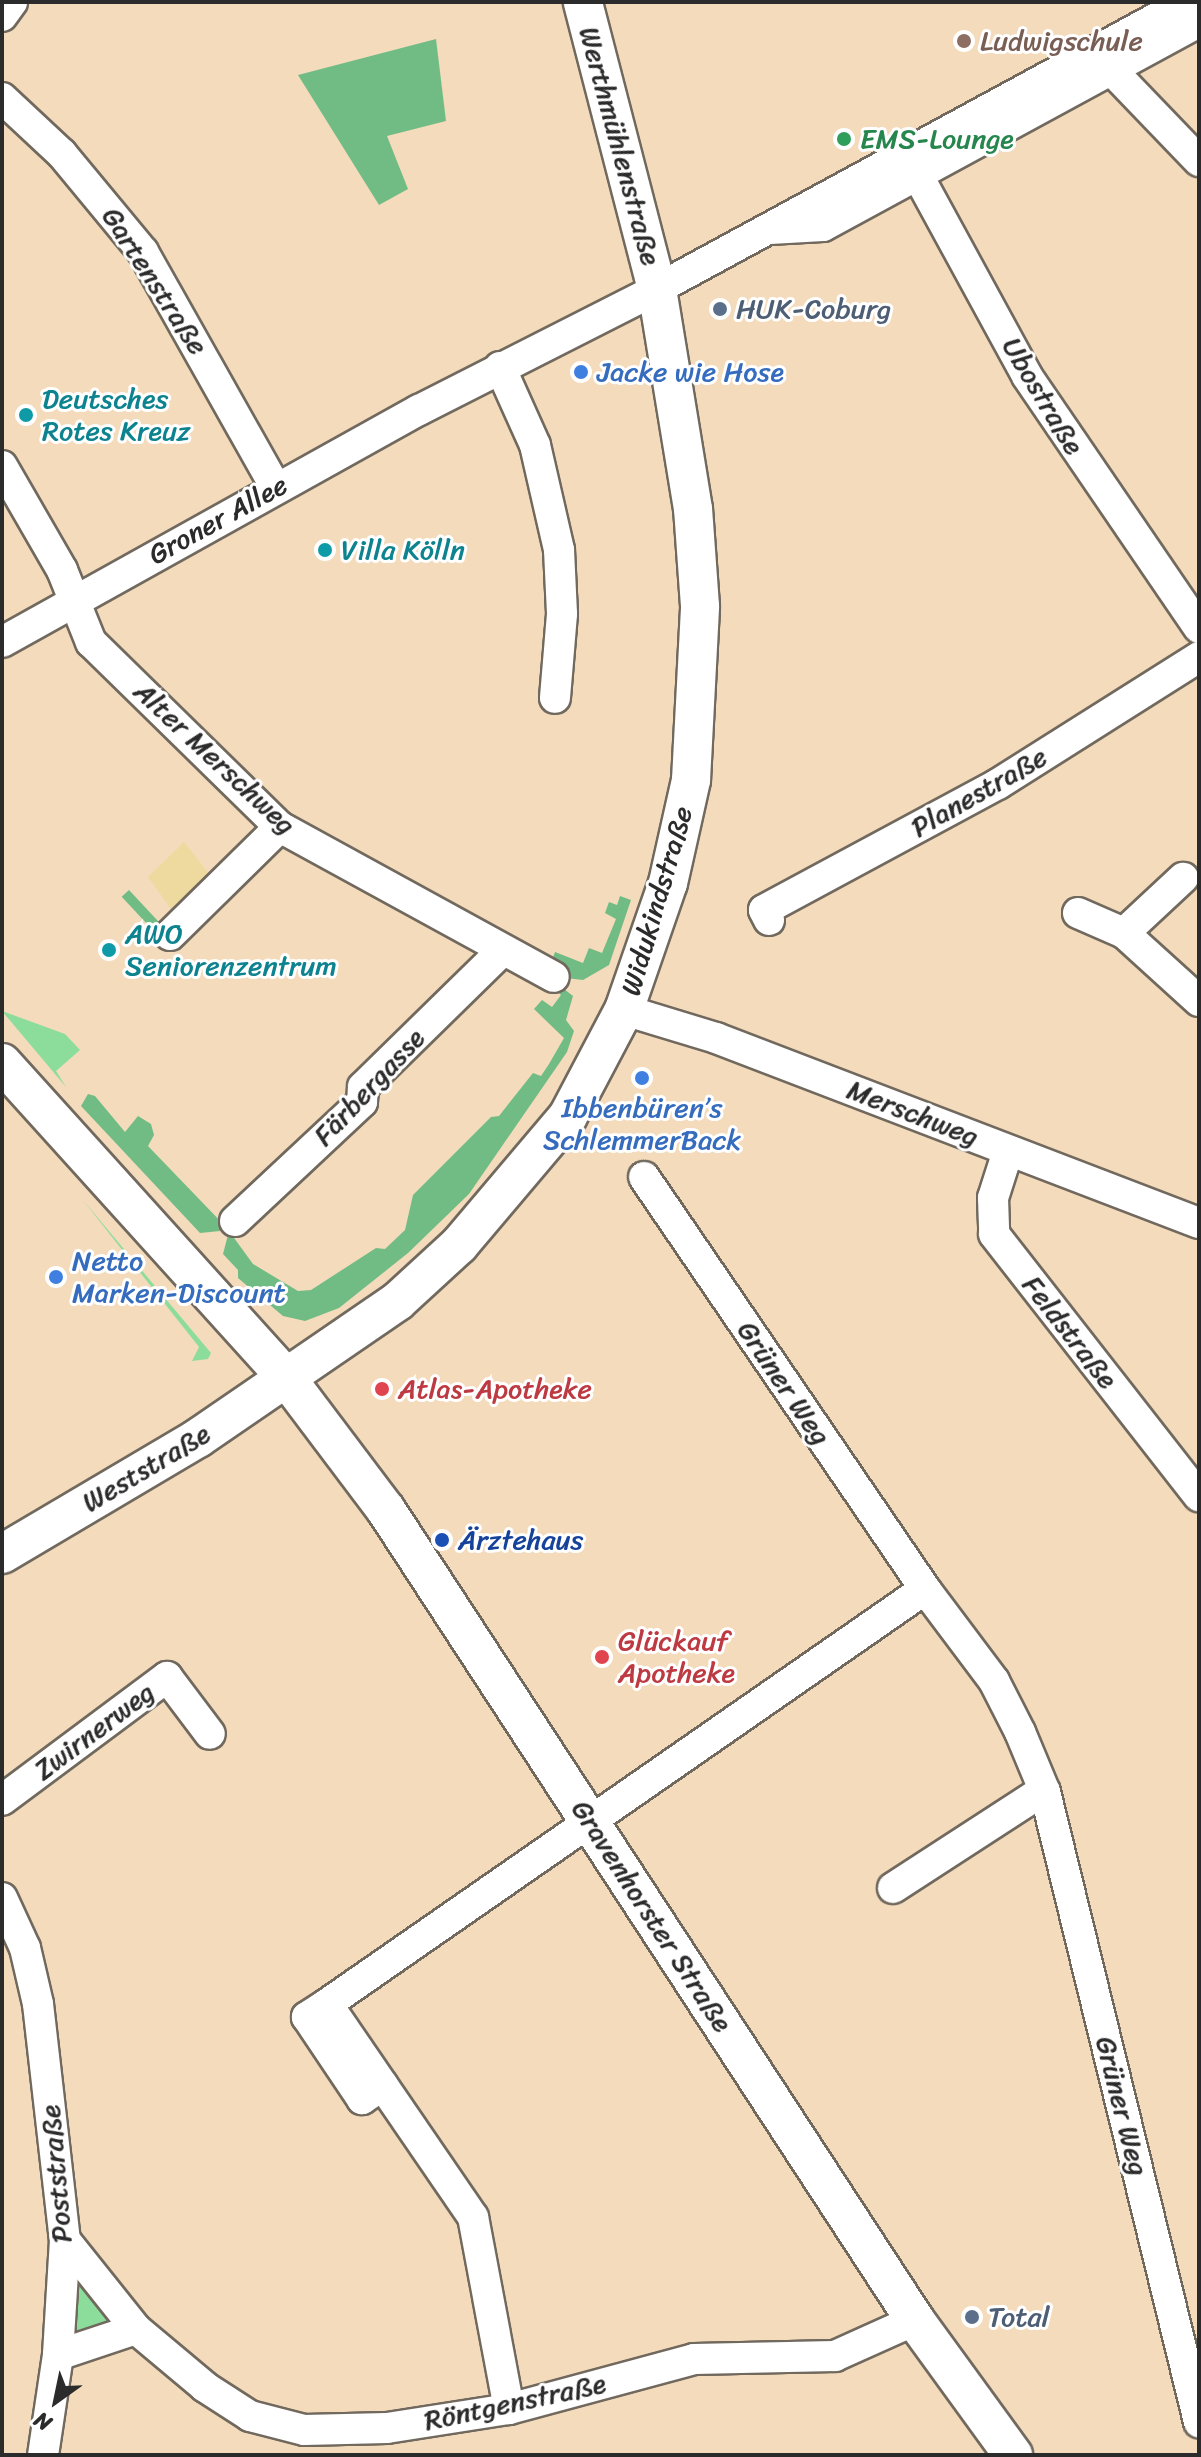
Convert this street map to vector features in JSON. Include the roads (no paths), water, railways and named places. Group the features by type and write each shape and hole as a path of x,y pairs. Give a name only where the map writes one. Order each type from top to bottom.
{"main road":[{"name":"Werthmühlenstraße","path":"583,2 657,289"},
{"name":"Widukindstraße","path":"288,1380 398,1301 489,1212 568,1116 624,1010 679,842 698,712 700,606 693,509 657,289"},
{"name":"Gravenhorster Straße","path":"2,1063 288,1380 392,1518 915,2320 1013,2455"},
{"name":"Weststraße","path":"2,1554 288,1380"}],"street":[{"path":"2,16 12,2"},
{"name":"Groner Allee","path":"1102,61 1186,2"},
{"name":"Groner Allee","path":"2,642 276,488 500,367 657,289 764,229 908,164 1102,61 1199,22"},
{"path":"1102,61 1199,161"},
{"name":"Gartenstraße","path":"2,98 62,154 143,252 276,488"},
{"name":"Ubostraße","path":"908,164 1027,376 1199,628"},
{"path":"500,367 535,445 559,550 562,614 555,698"},
{"path":"2,466 62,570 72,602"},
{"name":"Alter Merschweg","path":"72,602 91,642 280,827 554,977"},
{"name":"Planestraße","path":"769,920 764,910 998,784 1199,657"},
{"path":"170,935 280,827"},
{"path":"1124,933 1183,878"},
{"path":"1078,913 1124,933 1199,1001"},
{"name":"Färbergasse","path":"235,1221 362,1102 363,1087 502,951"},
{"name":"Merschweg","path":"624,1010 716,1038 1199,1223"},
{"name":"Feldstraße","path":"1008,1151 993,1198 994,1234 1199,1496"},
{"name":"Grüner Weg","path":"644,1177 925,1589 994,1681 1044,1790 1196,2391 1199,2422"},
{"path":"509,2409 473,2217 327,2004 925,1589"},
{"name":"Zwirnerweg","path":"2,1800 167,1677 210,1734"},
{"path":"893,1888 1044,1790"},
{"name":"Poststraße","path":"2,1898 25,1948 36,1993 65,2240 58,2355 43,2455"},
{"name":"Röntgenstraße","path":"65,2240 136,2329 205,2387 250,2416 304,2430 390,2442 694,2359 835,2356 915,2320"},
{"path":"58,2355 136,2329"}],"place":[{"name":"Ludwigschule","path":"964,41"},
{"name":"EMS-Lounge","path":"844,139"},
{"name":"HUK-Coburg","path":"720,309"},
{"name":"Jacke wie Hose","path":"581,372"},
{"name":"Deutsches Rotes Kreuz","path":"26,415"},
{"name":"Villa Kölln","path":"325,550"},
{"name":"AWO Seniorenzentrum","path":"109,950"},
{"name":"Ibbenbüren’s SchlemmerBack","path":"642,1078"},
{"name":"Netto Marken-Discount","path":"56,1277"},
{"name":"Atlas-Apotheke","path":"382,1389"},
{"name":"Ärztehaus","path":"442,1540"},
{"name":"Glückauf Apotheke","path":"602,1657"},
{"name":"Total","path":"972,2317"}]}
